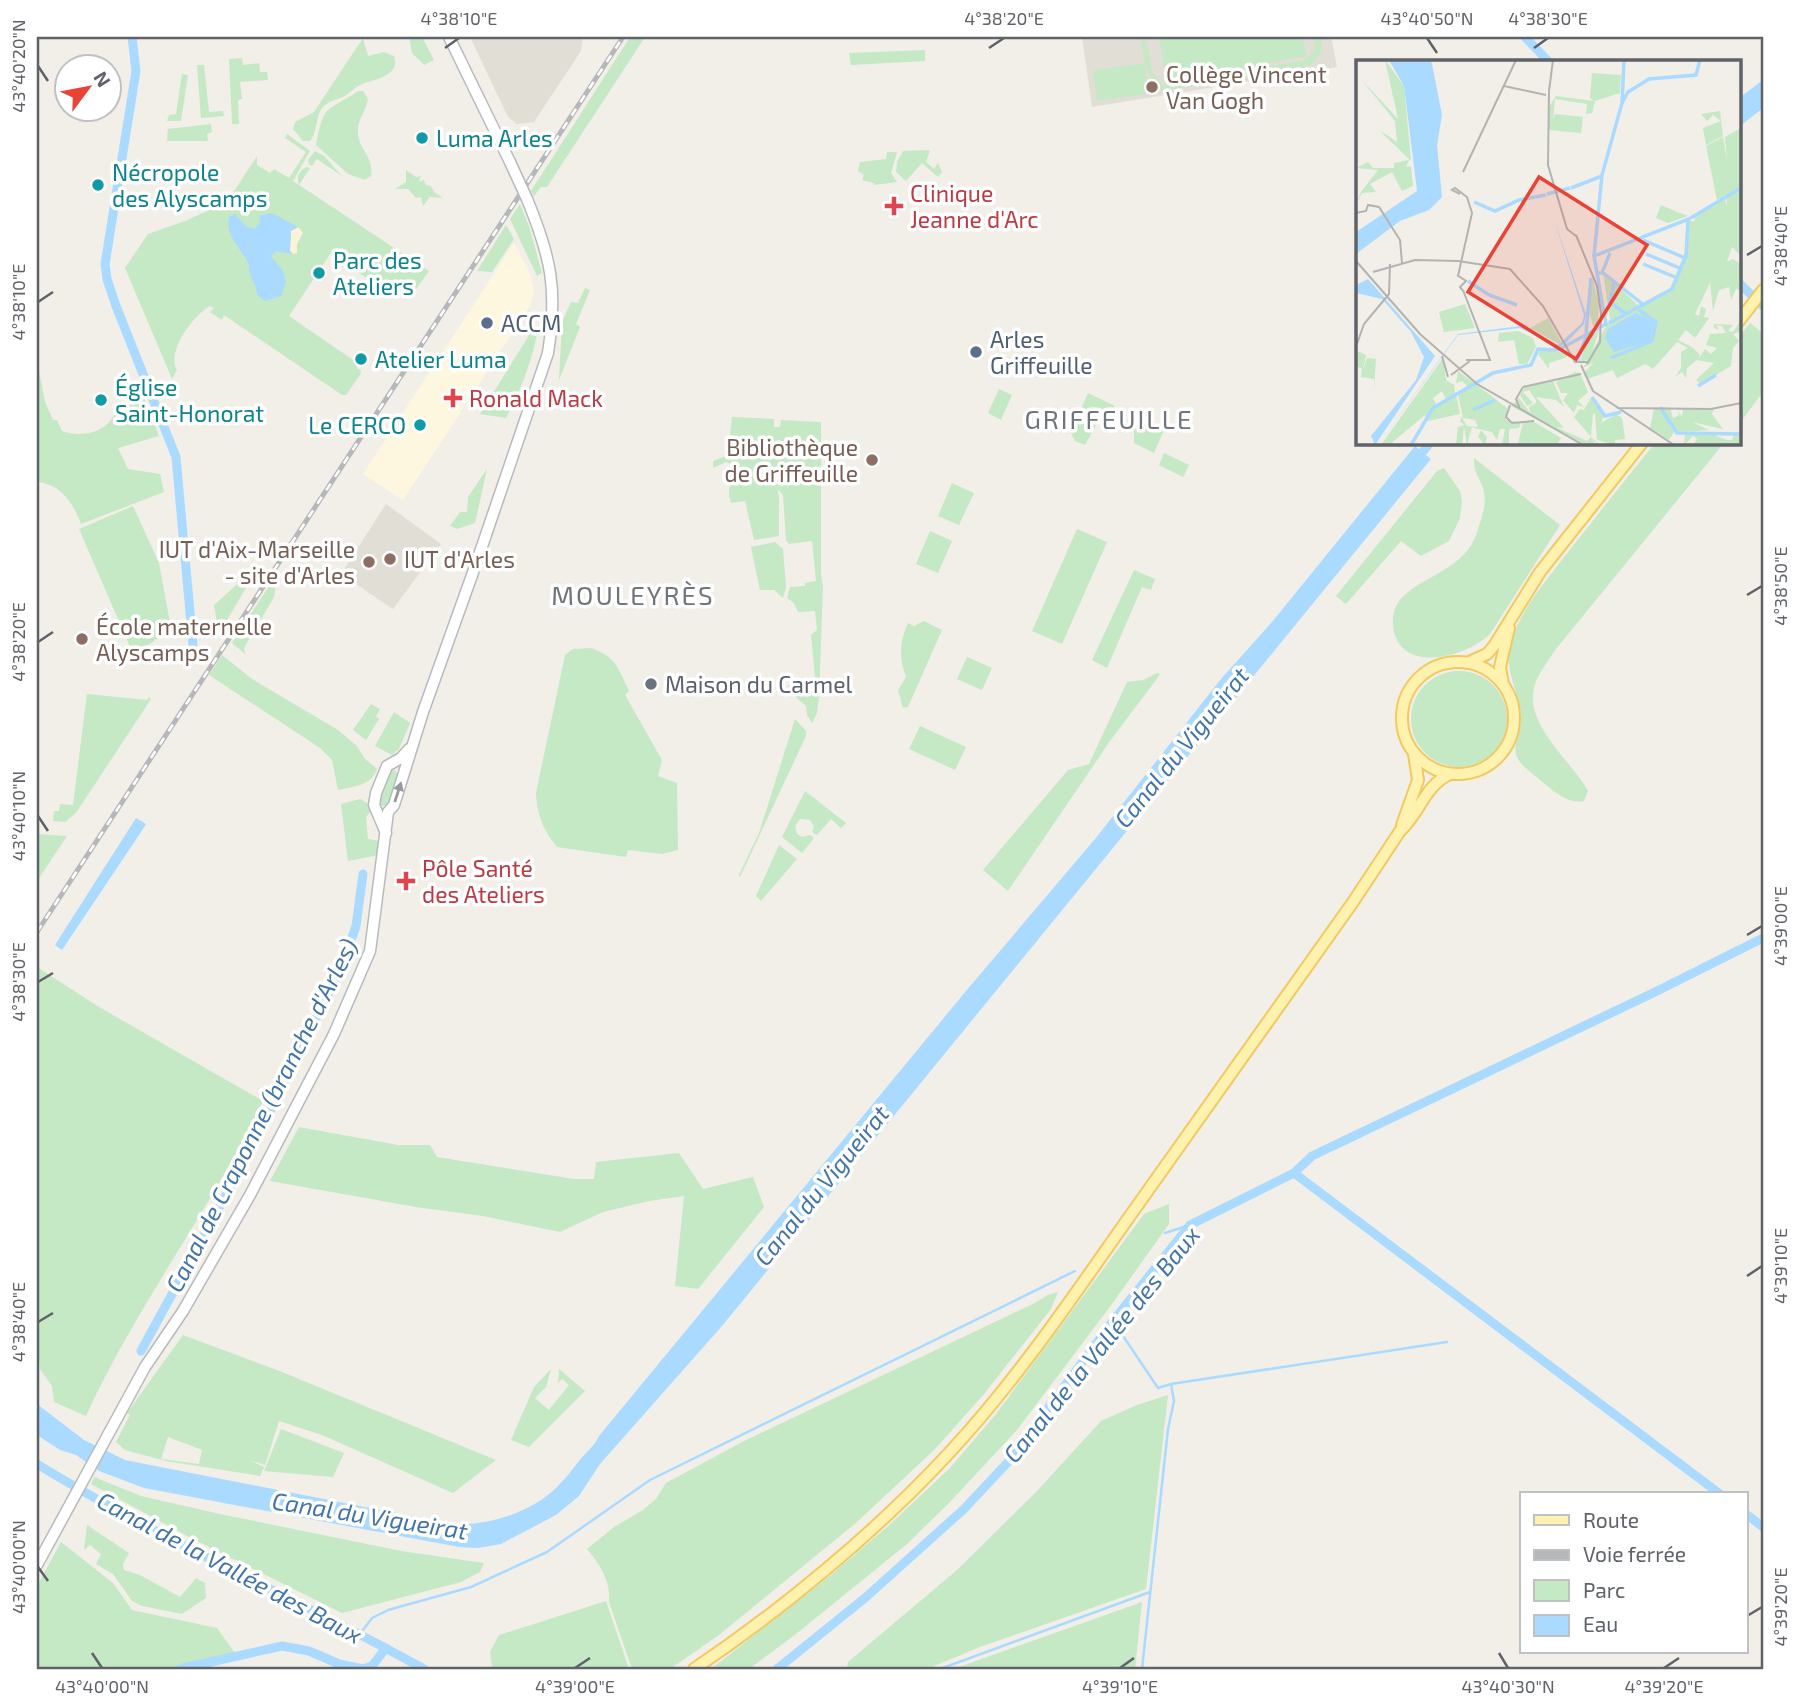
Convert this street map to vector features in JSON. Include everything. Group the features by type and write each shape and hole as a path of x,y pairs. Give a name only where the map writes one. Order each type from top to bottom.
{"main road":[{"path":"37,1565 145,1367 183,1311 250,1195 334,1034 370,951 388,812 394,805 411,746 548,353 554,294 545,246 527,199 449,37"},
{"path":"1741,318 1763,290"},
{"path":"694,1669 776,1608 907,1496 981,1418 1059,1318 1353,902 1400,831 1418,780 1414,754 1406,740 1402,720 1409,691 1423,674 1431,669 1444,664 1467,663 1487,654 1540,572 1642,444"},
{"path":"1414,754 1433,769 1461,775 1482,769 1496,760 1505,749 1510,739 1514,713 1500,667 1510,622"},
{"path":"1467,663 1487,671 1504,687"},
{"path":"387,836 374,805 376,793 386,768 405,755 411,746"},
{"path":"394,763 398,763 404,770"},
{"path":"1400,831 1409,823 1430,788 1450,774"},
{"path":"376,809 380,813 388,812"}],"shaded area":[{"path":"470,37 583,37 581,51 534,122 517,124 508,117"},
{"name":"Collège Vincent Van Gogh","path":"1082,37 1331,37 1337,67 1092,107"},
{"path":"514,243 530,274 534,291 530,306 403,500 363,474"},
{"name":"IUT d'Arles","path":"386,504 441,544 393,609 341,574"}],"green space":[{"path":"409,37 422,37 434,60 424,65 412,53"},
{"path":"630,37 645,37 547,187 541,187 534,196 531,191"},
{"path":"1141,37 1146,37 1152,72 1162,84 1168,85 1305,60 1315,50 1314,37 1321,37 1322,46 1318,57 1308,66 1163,91 1148,74"},
{"path":"1159,37 1303,37 1306,56 1167,81"},
{"path":"363,38 368,56 384,52 394,56 394,68 386,76 362,84 324,106 313,137 310,141 303,141 293,129 295,122 314,112"},
{"path":"925,50 925,61 851,65 849,53"},
{"path":"242,58 243,65 259,63 260,72 267,72 268,80 240,82 242,99 238,100 239,124 232,124 229,59"},
{"path":"1144,63 1149,93 1097,101 1093,71"},
{"path":"197,65 204,65 209,112 223,111 224,116 201,118"},
{"path":"182,74 188,75 181,121 167,121 169,115 176,114"},
{"path":"358,91 363,91 368,99 358,128 360,144 371,169 371,176 365,180 348,174 316,145 322,121 328,110"},
{"path":"211,124 212,132 207,134 208,141 167,141 168,129"},
{"path":"287,134 310,151 293,181 429,271 411,296 396,297 330,254 289,316 356,362 361,371 360,375 346,395 342,395 224,315 222,320 210,312 214,308 210,306 189,325 178,344 175,354 177,370 172,379 125,268 148,234 227,202 257,156 257,165 270,173 274,169 289,178 306,152 285,138"},
{"path":"930,150 926,162 934,169 938,163 942,172 938,177 922,163 906,181 896,172 897,162 903,151"},
{"path":"315,151 324,156 342,176 317,159 312,166 309,164 308,160"},
{"path":"887,152 897,152 891,173 897,182 874,185 862,180 864,175 858,171 860,162 886,159"},
{"path":"306,167 310,168 299,185 300,172"},
{"path":"406,170 416,177 421,176 421,182 423,179 426,185 431,186 434,192 443,198 430,197 423,206 421,197 416,198 408,189 395,189 406,182"},
{"path":"520,204 542,273 537,276 510,219"},
{"path":"506,225 514,239 492,272 477,271"},
{"path":"585,288 590,290 576,324 580,327 559,380 562,322 571,302 578,303"},
{"path":"1750,323 1763,333 1763,392 1741,421 1741,334"},
{"path":"534,327 538,329 529,364 506,418 480,414"},
{"path":"37,360 45,402 53,420 57,420 62,431 79,434 96,431 110,421 117,405 144,397 159,436 118,448 128,469 160,474 164,492 81,524 65,496 53,486 37,482"},
{"path":"999,389 1012,395 1001,420 988,413"},
{"path":"1088,393 1115,406 1110,415 1099,416 1093,420 1092,423 1096,425 1085,445 1075,441 1071,433 1078,420 1083,419 1078,416"},
{"path":"1130,413 1164,430 1154,453 1134,443 1134,432 1127,421"},
{"path":"732,417 774,419 774,427 780,427 781,420 821,422 823,587 819,697 817,713 812,723 806,706 785,688 799,680 815,678 811,635 817,630 815,611 798,612 794,603 787,598 790,587 805,586 805,583 816,581 812,541 789,544 786,540 783,495 777,489 779,536 754,540 745,501 731,503 731,464 726,462 713,468 713,461 728,455"},
{"path":"1654,444 1723,444 1556,649 1538,677 1533,693 1539,723 1588,791 1584,801 1570,800 1558,794 1524,766 1518,759 1515,747 1521,715 1510,673 1510,647 1519,622 1565,556"},
{"path":"1164,453 1189,465 1183,477 1159,465"},
{"path":"1474,458 1560,525 1490,634 1468,649 1453,654 1425,657 1412,654 1402,647 1395,635 1394,612 1401,599 1411,590 1459,559 1476,535 1485,498"},
{"path":"1444,468 1460,491 1462,501 1460,518 1449,541 1421,556 1401,541 1346,604 1336,596 1437,471"},
{"path":"487,469 475,523 457,529 450,526 460,512 467,512 468,497"},
{"path":"952,483 974,493 959,525 938,516"},
{"path":"133,506 159,563 171,628 134,656 79,529"},
{"path":"1077,529 1107,542 1062,644 1032,631"},
{"path":"930,531 952,541 938,573 916,564"},
{"path":"775,542 783,549 786,587 783,598 774,590 760,590 751,547"},
{"path":"260,564 223,627 217,622 214,605"},
{"path":"1134,570 1155,579 1151,590 1142,587 1107,668 1092,660"},
{"path":"271,583 276,586 274,597 244,648 245,654 232,643"},
{"path":"924,621 942,630 908,707 903,708 898,690 906,677 901,657 903,637 908,623 914,626"},
{"path":"591,648 606,655 619,670 629,691 625,695 662,760 658,776 677,783 678,850 662,854 628,850 626,857 557,847 542,822 536,793 565,655 573,649"},
{"path":"222,655 252,679 338,730 356,745 365,759 377,769 371,779 338,790 332,760 320,748 209,675"},
{"path":"967,657 992,668 982,690 957,679"},
{"path":"1459,671 1477,675 1493,685 1503,701 1507,719 1503,737 1493,753 1477,763 1459,767 1441,763 1425,753 1415,737 1411,719 1415,701 1425,685 1441,675"},
{"path":"1160,674 1110,741 1008,891 983,870 1068,770 1089,764 1127,682 1143,680"},
{"path":"87,694 151,699 76,813 65,822 53,821 54,811 59,811 60,804 73,805"},
{"path":"371,704 380,709 376,716 379,719 366,740 353,730"},
{"path":"394,712 410,723 399,749 392,755 375,746"},
{"path":"795,719 806,731 806,736 740,877 759,833"},
{"path":"920,726 966,747 955,770 909,749"},
{"path":"396,771 398,777 388,805 382,806 378,802 388,773"},
{"path":"805,791 846,823 841,828 831,819 817,835 812,832 814,826 810,820 800,819 795,826 797,834 814,838 802,853 782,837"},
{"path":"360,799 367,803 370,812 366,817 368,839 380,841 379,855 348,861 341,804"},
{"path":"37,834 67,836 37,881"},
{"path":"779,845 797,859 761,901 756,896"},
{"path":"37,967 99,1007 263,1101 220,1181 127,1336 86,1416 54,1402 52,1386 40,1369 37,1338"},
{"path":"299,1127 398,1145 430,1145 437,1157 574,1179 594,1179 596,1162 679,1153 703,1189 753,1177 764,1207 698,1289 675,1286 684,1196 603,1212 560,1232 483,1216 270,1181"},
{"path":"1169,1204 1169,1224 1112,1304 1017,1430 950,1502 907,1544 749,1669 711,1669 831,1575 950,1468 996,1414 1144,1214"},
{"path":"1058,1292 1051,1309 984,1394 935,1449 857,1522 719,1635 670,1669 632,1669 609,1602 606,1580 587,1549 614,1527 643,1510 656,1499 666,1483 744,1441"},
{"path":"183,1335 282,1372 496,1460 453,1493 322,1435 279,1421 265,1465 249,1460 264,1467 260,1476 166,1461 125,1450 116,1442 130,1415 127,1413","holes":["168,1437 202,1450 199,1464 161,1459"]},
{"path":"551,1369 546,1387 535,1398 549,1410 569,1385 562,1379 558,1383 559,1369 585,1391 529,1447 511,1440 534,1387"},
{"path":"1168,1395 1146,1589 980,1647 927,1669 847,1669 848,1662 957,1570 1037,1491 1101,1421"},
{"path":"281,1429 344,1453 333,1477 264,1471"},
{"path":"94,1477 141,1496 220,1514 401,1551 484,1563 480,1572 461,1582 342,1613 193,1539 91,1484"},
{"path":"87,1525 129,1553 123,1564 124,1570 140,1575 180,1597 196,1578 205,1583 206,1598 182,1614 142,1606 132,1601 113,1574 96,1564 101,1554 90,1545 84,1550"},
{"path":"61,1542 113,1583 132,1610 217,1628 235,1653 165,1669 37,1669 37,1586"},
{"path":"606,1601 629,1669 492,1667 490,1652 499,1635"},
{"path":"1142,1602 1135,1669 953,1669"}],"sand":[{"path":"298,227 303,233 297,244 297,253 293,254 290,251 291,231"}],"water":[{"path":"1763,80 1763,108 1741,125 1741,96"},
{"path":"272,213 298,227 291,231 290,251 293,254 276,251 271,256 283,271 286,283 281,296 265,301 257,295 249,265 232,237 228,224 229,217 235,214 247,227 255,229 260,223 259,216"},
{"path":"1415,446 1431,459 722,1326 600,1464 579,1496 556,1515 501,1544 478,1548 459,1547 144,1488 99,1471 76,1455 60,1450 37,1435 37,1404 84,1440 125,1460 451,1524 494,1520 535,1504 560,1484 592,1446 966,991 1095,839 1221,679 1272,622"},
{"path":"136,818 146,824 62,950 55,945"}],"waterway":[{"name":"Canal de Craponne (branche d'Arles)","path":"132,37 136,71 105,264 116,306 176,457 193,646"},
{"path":"1525,37 1547,60"},
{"path":"1741,285 1763,306"},
{"name":"Canal du Vigueirat","path":"1416,460 1429,444"},
{"name":"Canal de Craponne (branche d'Arles)","path":"141,1351 249,1153 343,964 356,926 363,874"},
{"path":"1294,1173 1312,1156 1763,938"},
{"name":"Canal de la Vallée des Baux","path":"777,1669 865,1598 964,1509 1008,1462 1113,1321 1190,1225 1294,1173 1717,1492"},
{"path":"1165,1233 1190,1225"},
{"path":"360,1634 372,1618 388,1610 471,1587 547,1552 650,1480 1075,1271"},
{"path":"1113,1321 1158,1388 1447,1342"},
{"path":"1142,1669 1168,1429 1174,1401 1171,1384"},
{"name":"Canal de la Vallée des Baux","path":"37,1464 132,1519 424,1669"},
{"name":"Canal de la Vallée des Baux","path":"1748,1516 1763,1527"},
{"path":"940,1669 1150,1592"},
{"path":"179,1669 282,1646 309,1651 339,1664 363,1669 372,1666 386,1648"}],"railway":[{"path":"37,932 623,37"}],"place":[{"name":"Collège Vincent Van Gogh","path":"1152,87"},
{"name":"Luma Arles","path":"422,138"},
{"name":"Nécropole des Alyscamps","path":"98,185"},
{"name":"Clinique Jeanne d'Arc","path":"894,206"},
{"name":"Parc des Ateliers","path":"319,273"},
{"name":"ACCM","path":"487,323"},
{"name":"Arles Griffeuille","path":"976,352"},
{"name":"Atelier Luma","path":"361,359"},
{"name":"Ronald Mack","path":"453,398"},
{"name":"Église Saint-Honorat","path":"101,400"},
{"name":"Le CERCO","path":"420,425"},
{"name":"Bibliothèque de Griffeuille","path":"872,460"},
{"name":"IUT d'Arles","path":"390,559"},
{"name":"IUT d'Aix-Marseille - site d'Arles","path":"369,562"},
{"name":"École maternelle Alyscamps","path":"82,639"},
{"name":"Maison du Carmel","path":"651,684"},
{"name":"Pôle Santé des Ateliers","path":"406,881"}],"district":[{"name":"GRIFFEUILLE","path":"1109,418"},
{"name":"MOULEYRÈS","path":"633,594"}]}
